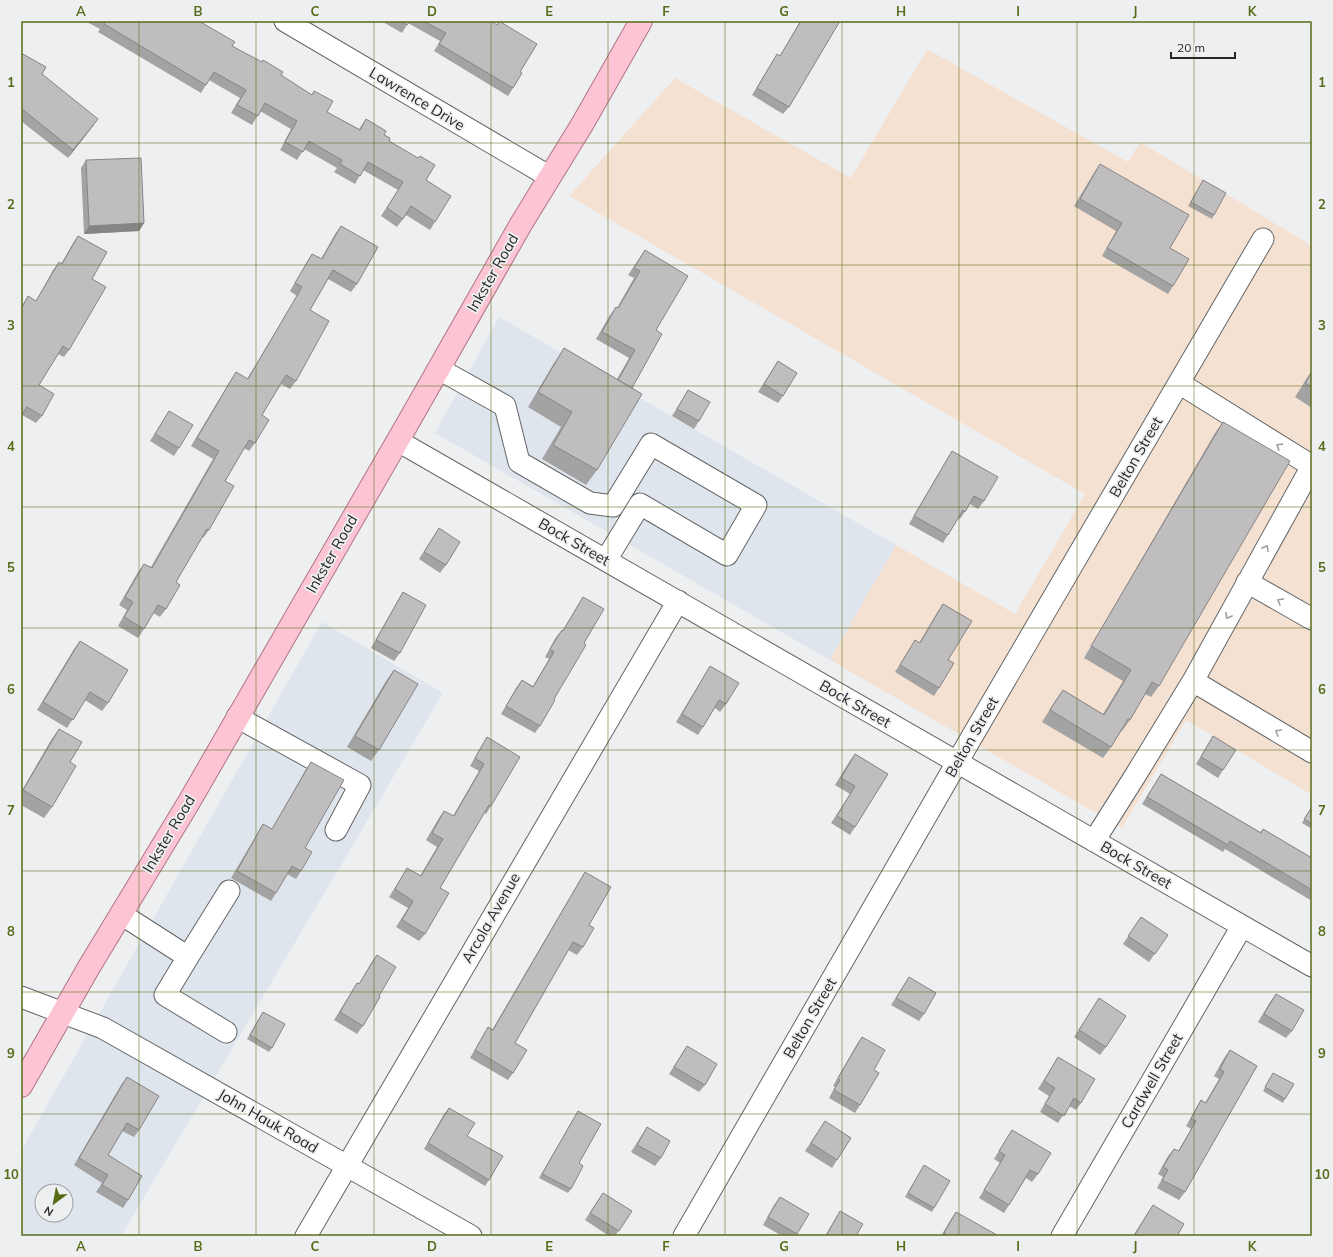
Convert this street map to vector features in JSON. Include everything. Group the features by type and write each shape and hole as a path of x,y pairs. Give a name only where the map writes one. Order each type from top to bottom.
{"main road":[{"name":"Inkster Road","path":"21,1086 63,1012 189,802 398,441 521,224 641,21"}],"street":[{"name":"Lawrence Drive","path":"285,21 550,177"},
{"name":"Belton Street","path":"684,1236 957,763 1263,239"},
{"path":"439,369 505,406 519,462 590,503 613,506 621,492 651,444 756,505 727,555 621,492"},
{"path":"1094,841 1192,681 1247,582 1305,494 1312,466 1179,383"},
{"name":"Bock Street","path":"398,441 1312,966"},
{"path":"606,560 640,504"},
{"path":"1247,582 1312,619"},
{"name":"Arcola Avenue","path":"306,1236 678,601"},
{"path":"1192,681 1312,752"},
{"path":"237,717 360,786 336,830"},
{"path":"226,1032 165,995 229,891"},
{"path":"121,914 188,957"},
{"name":"Cardwell Street","path":"1062,1236 1242,926"},
{"name":"John Hauk Road","path":"21,997 103,1028 472,1236"}],"shaded area":[{"path":"927,49 1128,162 1140,142 1312,246 1312,795 1186,720 1122,828 830,660 896,545 1015,614 1085,494 569,196 675,78 851,178"},
{"path":"499,317 896,545 830,660 435,433"},
{"path":"322,622 443,693 121,1236 21,1236 21,1151"}],"building":[{"path":"105,21 199,21 235,42 232,46 262,62 263,60 283,72 281,75 312,95 314,91 333,101 327,112 360,130 366,119 386,131 384,135 390,138 389,141 418,158 420,156 435,165 426,180 451,196 435,222 411,206 403,219 387,208 403,182 368,162 360,176 340,164 342,160 309,141 303,152 285,142 297,121 265,103 258,116 237,105 246,90 214,72 206,85 104,24"},
{"path":"400,21 410,21 407,25"},
{"path":"423,21 491,21 497,25 499,21 537,44 520,72 522,73 513,88 439,44 446,33"},
{"path":"801,21 840,21 789,107 757,88 777,54 780,56"},
{"path":"21,53 46,67 42,74 98,119 73,150 22,109 21,111"},
{"path":"141,158 144,223 89,226 86,160"},
{"path":"1100,164 1189,215 1170,248 1189,259 1173,286 1107,248 1122,223 1080,199"},
{"path":"1203,180 1226,193 1214,215 1191,202"},
{"path":"341,226 378,247 357,284 333,270 310,310 329,321 296,381 286,375 262,415 269,420 255,443 249,440 225,481 234,486 209,530 207,529 176,582 180,585 166,609 158,605 144,629 124,617 133,602 125,597 144,564 152,568 219,451 197,438 236,372 248,379 302,287 295,283 312,254 322,259"},
{"path":"78,236 107,252 92,279 106,287 69,350 63,346 39,385 54,394 42,416 27,407 21,416 21,309 28,296 36,301 59,262 62,264"},
{"path":"645,250 688,276 656,330 662,334 632,388 618,380 635,350 602,332 616,307 618,308 640,271 634,268"},
{"path":"564,348 642,394 597,470 553,445 572,412 538,392"},
{"path":"778,361 797,373 783,396 764,384"},
{"path":"1312,372 1312,387 1305,383"},
{"path":"688,390 710,402 699,421 677,409"},
{"path":"169,411 193,425 179,448 155,434"},
{"path":"1223,422 1290,461 1159,686 1152,682 1130,720 1128,719 1111,747 1050,710 1063,690 1104,715 1131,670 1091,646"},
{"path":"952,451 998,477 984,501 974,496 965,512 963,510 948,535 914,516"},
{"path":"439,528 460,542 446,565 424,552"},
{"path":"403,592 426,605 400,653 376,640"},
{"path":"583,597 604,609 584,643 586,645 540,726 506,706 522,680 533,687 554,652 550,649 562,630 563,631"},
{"path":"943,604 972,621 948,660 954,663 939,688 900,665 915,640 920,643"},
{"path":"80,641 128,670 108,703 90,692 73,720 43,702"},
{"path":"710,666 739,683 726,704 719,700 703,727 682,714"},
{"path":"394,670 418,684 379,750 355,736"},
{"path":"59,729 82,742 70,762 76,766 52,807 23,790"},
{"path":"1213,736 1236,750 1223,770 1201,757"},
{"path":"487,737 520,757 491,806 489,805 440,888 449,893 425,934 402,920 413,901 395,889 407,868 421,876 443,839 432,833 444,811 454,816 484,764 475,758"},
{"path":"855,754 888,774 855,827 837,816 855,786 841,778"},
{"path":"311,762 344,780 305,848 312,852 301,871 292,866 276,893 237,871 263,824 272,829"},
{"path":"1161,774 1261,833 1263,829 1312,858 1312,890 1230,841 1228,845 1147,797"},
{"path":"1312,807 1312,824 1304,819"},
{"path":"585,872 611,887 589,925 594,928 583,947 573,942 515,1043 527,1050 513,1073 475,1050 488,1027 493,1030"},
{"path":"1141,917 1168,935 1155,954 1128,936"},
{"path":"377,955 396,967 363,1026 340,1012 357,983 359,984"},
{"path":"909,977 936,993 924,1014 896,998"},
{"path":"1276,994 1304,1010 1292,1031 1264,1014"},
{"path":"1099,998 1126,1016 1106,1047 1079,1030"},
{"path":"263,1012 285,1024 272,1048 250,1035"},
{"path":"862,1037 885,1050 874,1070 879,1073 860,1105 834,1090 840,1080 838,1078"},
{"path":"687,1046 717,1064 705,1085 674,1067"},
{"path":"1230,1050 1257,1066 1185,1192 1162,1180 1168,1170 1163,1167 1174,1149 1179,1151 1196,1121 1191,1119 1201,1100 1206,1103 1224,1072 1220,1069"},
{"path":"1058,1057 1095,1079 1081,1103 1074,1098 1064,1116 1045,1104 1055,1088 1044,1081"},
{"path":"1273,1073 1294,1084 1285,1099 1265,1087"},
{"path":"127,1077 159,1096 139,1130 127,1123 108,1155 142,1176 128,1200 102,1185 108,1175 79,1158"},
{"path":"449,1108 475,1123 467,1136 503,1156 489,1180 428,1143"},
{"path":"578,1111 601,1124 579,1163 583,1166 571,1189 542,1174"},
{"path":"825,1121 851,1138 837,1160 811,1143"},
{"path":"647,1127 670,1141 661,1158 637,1145"},
{"path":"1012,1130 1051,1153 1038,1174 1030,1170 1009,1205 984,1190 1005,1155 999,1151"},
{"path":"924,1165 950,1181 934,1208 908,1193"},
{"path":"603,1193 632,1211 619,1231 590,1213"},
{"path":"780,1197 809,1214 797,1234 768,1217"},
{"path":"1153,1205 1184,1224 1177,1236 1134,1236"},
{"path":"840,1211 863,1224 856,1236 826,1236"},
{"path":"956,1212 997,1235 949,1236 944,1233"}]}
